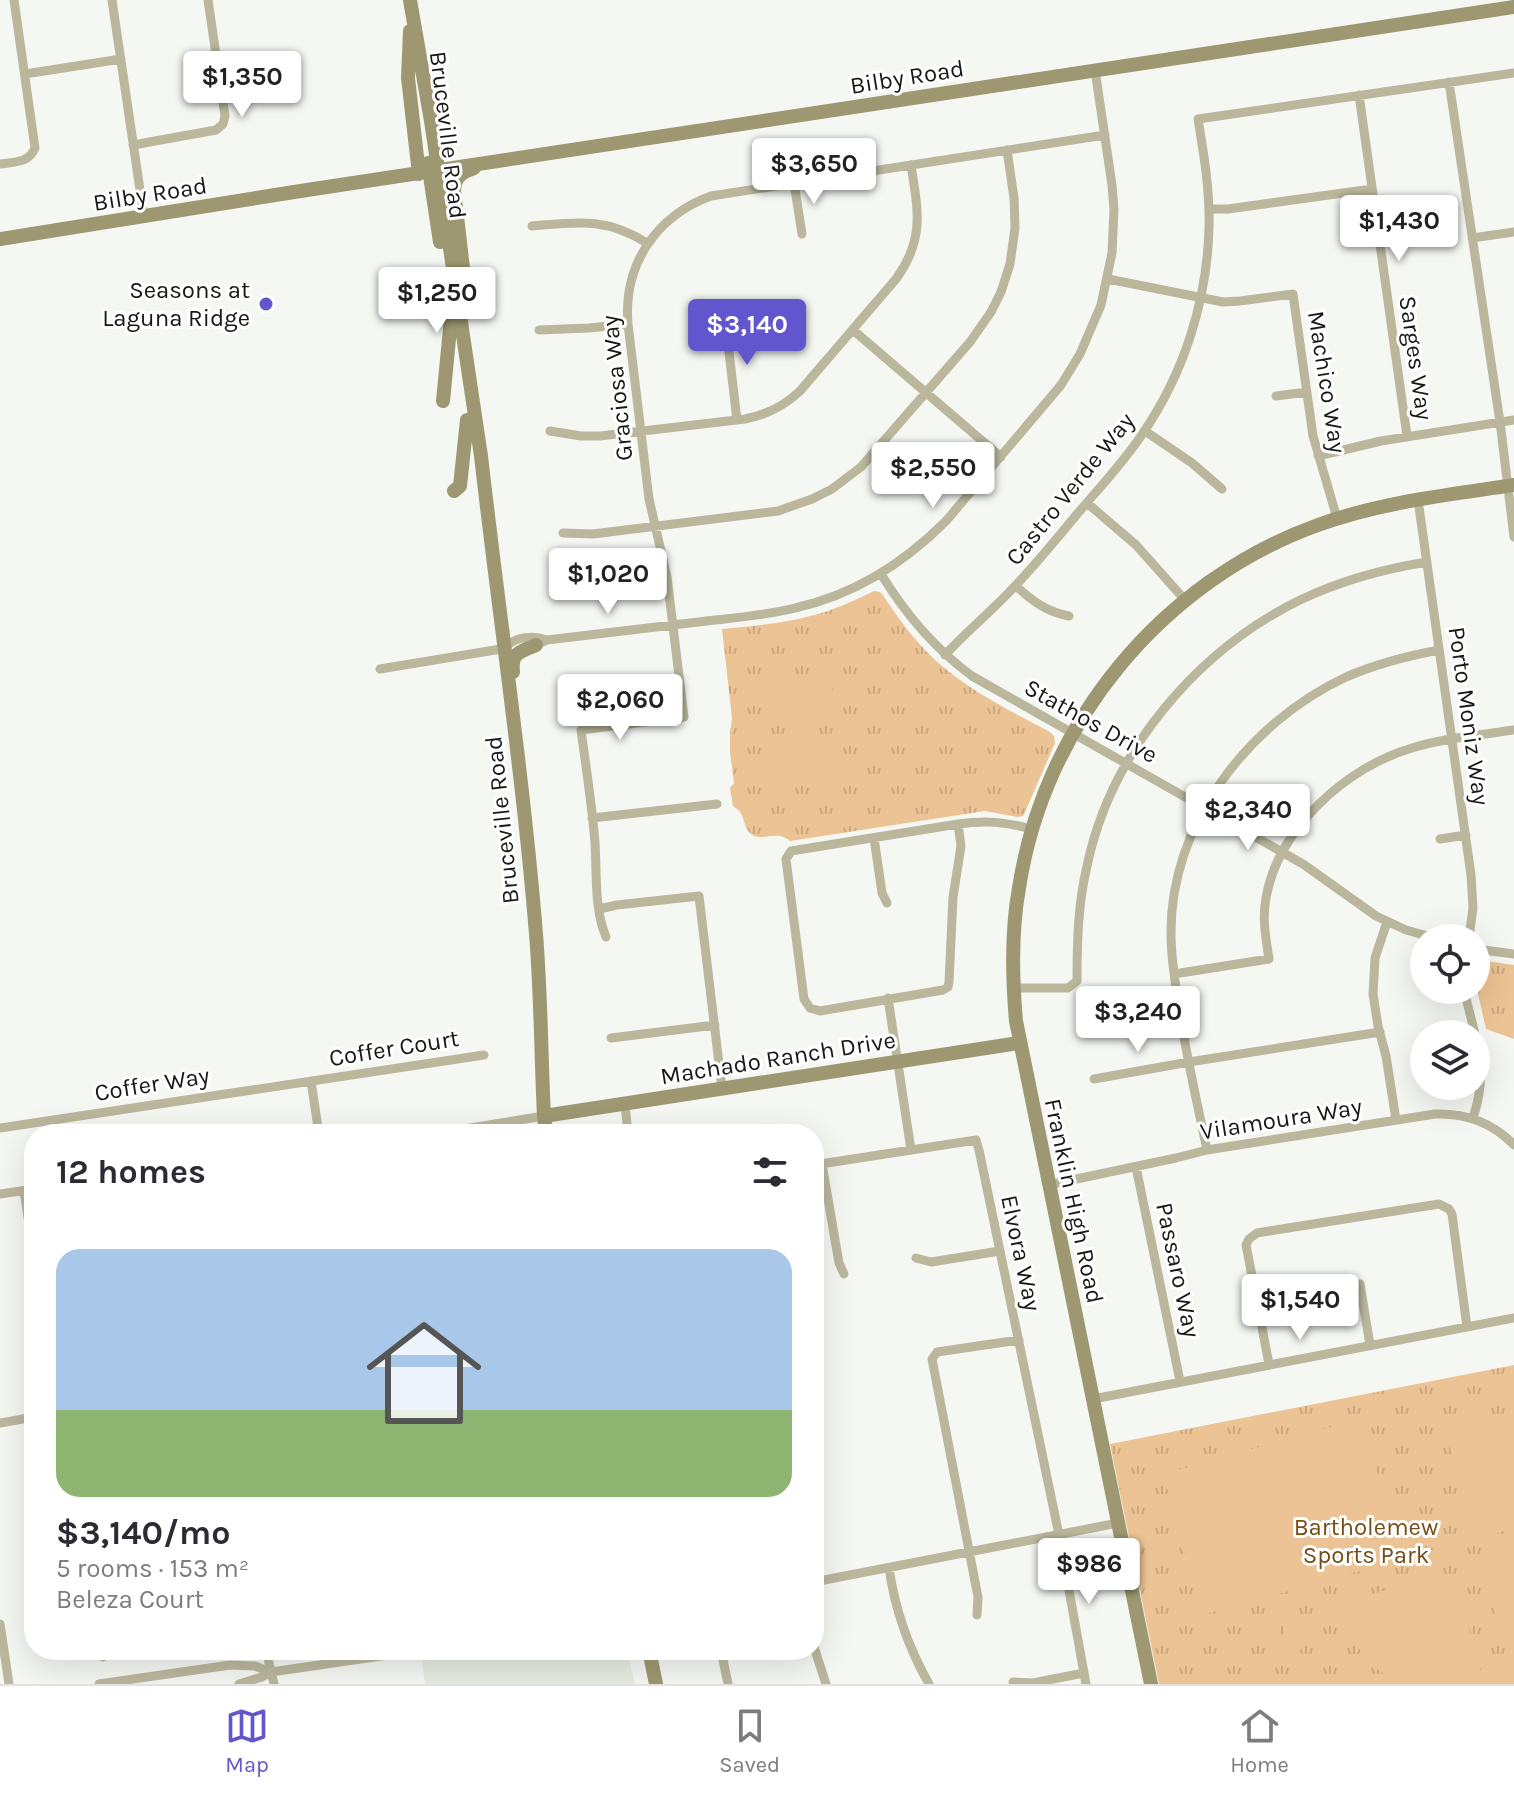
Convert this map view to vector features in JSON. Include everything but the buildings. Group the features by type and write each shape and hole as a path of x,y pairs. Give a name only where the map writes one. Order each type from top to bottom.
{"main road":[{"name":"Bruceville Road","path":"410,0 412,18 408,78 472,397 505,648 536,936 546,1124"},
{"name":"Bruceville Road","path":"410,0 436,222 475,467 486,511"},
{"name":"Bilby Road","path":"0,231 429,172 1514,7"},
{"path":"472,397 474,361 454,186 462,173 485,163"},
{"name":"Bilby Road","path":"0,239 143,213"},
{"path":"443,401 452,308"},
{"path":"454,491 460,486 467,420"},
{"name":"Franklin High Road","path":"1151,1684 1019,1043 1013,988 1013,942 1023,863 1032,829 1042,799 1072,734 1102,688 1144,638 1212,579 1262,549 1337,518 1389,504 1511,486"},
{"path":"509,684 515,656 542,643"},
{"name":"Machado Ranch Drive","path":"559,1124 625,1104 1019,1043"},
{"path":"651,1660 656,1684"}],"street":[{"path":"0,164 27,159 34,152 35,144 14,0"},
{"path":"112,0 143,213"},
{"path":"133,145 216,130 225,122 208,0"},
{"path":"25,74 121,59"},
{"path":"380,669 505,648 793,609 834,597 881,574 909,555 928,539 1045,406 1071,370 1092,330 1108,279 1114,210 1095,70"},
{"name":"Castro Verde Way","path":"945,655 1016,586 1129,454 1171,386 1201,298 1207,259 1209,209 1198,119 1514,73"},
{"path":"1449,82 1511,486 1514,537"},
{"name":"Sarges Way","path":"1359,95 1407,436"},
{"name":"Graciosa Way","path":"592,818 581,730 684,717 667,577 649,499 628,324 631,279 647,243 675,214 700,200 728,193 1105,135"},
{"path":"563,533 593,534 763,514 812,499 832,489 861,467 991,312 1006,278 1013,250 1015,213 1007,150"},
{"path":"550,431 581,436 737,420 759,416 785,404 800,391 905,267 918,225 911,165"},
{"path":"794,183 802,234"},
{"path":"1209,209 1372,189"},
{"path":"532,226 594,222 620,228 647,243"},
{"path":"1472,238 1514,232"},
{"name":"Machico Way","path":"1108,279 1223,302 1293,294 1318,456 1337,518"},
{"path":"729,315 729,352 737,420"},
{"path":"539,330 628,324"},
{"path":"853,330 1001,457"},
{"path":"1276,396 1307,392"},
{"path":"1318,456 1407,436 1514,420"},
{"path":"1145,431 1192,463 1222,489"},
{"name":"Porto Moniz Way","path":"1418,500 1473,888 1471,924"},
{"path":"1087,503 1136,545 1185,600"},
{"path":"1013,988 1068,988 1077,981 1077,928 1087,864 1100,823 1143,737 1183,688 1221,651 1282,609 1330,587 1380,571 1427,562"},
{"name":"Stathos Drive","path":"881,574 914,623 945,655 980,682 1283,852 1359,906 1387,922 1410,930"},
{"path":"1016,586 1048,610 1069,616"},
{"path":"1207,1150 1189,1062 1171,940 1173,899 1185,850 1205,808 1242,755 1298,706 1321,690 1371,667 1439,650"},
{"path":"1174,974 1269,959 1264,924 1268,885 1300,825 1346,781 1387,757 1420,745 1514,730"},
{"path":"606,937 599,909 592,818 717,804"},
{"path":"958,824 961,846 953,897 948,987 820,1011 810,1008 804,999 786,859 791,851 958,824 984,821 1032,829"},
{"path":"1440,839 1466,835"},
{"path":"874,838 882,893 887,903"},
{"path":"599,909 699,896 722,1089"},
{"path":"1387,922 1373,976 1374,1007 1386,1056 1396,1120"},
{"path":"1490,951 1514,954"},
{"path":"888,998 911,1150"},
{"path":"611,1038 715,1025"},
{"path":"1094,1079 1380,1032"},
{"name":"Coffer Court","path":"311,1081 484,1055"},
{"path":"311,1081 317,1124"},
{"name":"Coffer Way","path":"26,1124 311,1081"},
{"path":"1473,1118 1478,1100"},
{"path":"625,1104 627,1124"},
{"name":"Vilamoura Way","path":"1048,1185 1207,1150 1449,1114 1473,1118 1492,1127 1514,1145"},
{"name":"Coffer Way","path":"0,1128 24,1124"},
{"name":"Elvora Way","path":"824,1163 976,1140 1059,1535 1086,1684"},
{"name":"Passaro Way","path":"1136,1167 1180,1381"},
{"path":"0,1194 24,1191"},
{"path":"824,1192 844,1274"},
{"path":"1269,1364 1246,1245 1257,1233 1439,1204 1444,1206 1452,1214 1467,1327"},
{"path":"916,1258 931,1262 1000,1251"},
{"path":"1360,1284 1370,1345"},
{"path":"1093,1399 1514,1318"},
{"path":"977,1615 978,1597 932,1359 937,1352 1019,1340"},
{"path":"0,1423 24,1419"},
{"path":"824,1580 1118,1523"},
{"path":"889,1568 894,1598 907,1640 929,1684"},
{"path":"0,1624 9,1684"},
{"path":"268,1660 274,1684"},
{"path":"239,1684 271,1672 354,1660"},
{"path":"723,1660 728,1684"},
{"path":"818,1660 826,1684"},
{"path":"99,1684 230,1665 255,1666 271,1672"},
{"path":"1013,1682 1033,1683 1084,1673"}],"shaded area":[{"path":"422,1660 629,1660 635,1684 425,1684"}],"green space":[{"path":"874,591 883,595 919,644 938,663 984,696 1054,736 1055,743 1026,810 1023,816 1017,817 985,811 790,841 780,836 755,836 748,831 740,812 733,806 730,788 734,783 730,752 732,718 722,629 799,619 834,609"},
{"path":"831,672 835,721 763,727 758,679"},
{"path":"981,706 990,715 987,728 967,720 971,710"},
{"path":"839,733 843,782 767,788 764,739"},
{"path":"1490,962 1514,965 1514,1039 1490,1030 1490,1020 1484,1020 1480,1004 1490,1004"},
{"name":"Bartholemew Sports Park","path":"1514,1365 1514,1684 1159,1684 1110,1444"},
{"path":"1468,1417 1500,1418 1514,1423 1514,1528 1483,1538 1471,1531 1443,1422"},
{"path":"1362,1418 1402,1559 1203,1615 1163,1474"},
{"path":"1514,1555 1514,1678 1482,1570 1485,1562"},
{"path":"1446,1574 1456,1581 1484,1684 1402,1684 1375,1668 1357,1646 1345,1626 1339,1603"},
{"path":"1296,1623 1301,1650 1289,1653 1283,1625"},
{"path":"1279,1626 1284,1654 1272,1656 1266,1629"}],"place":[{"name":"Seasons at Laguna Ridge","path":"266,304"}]}
